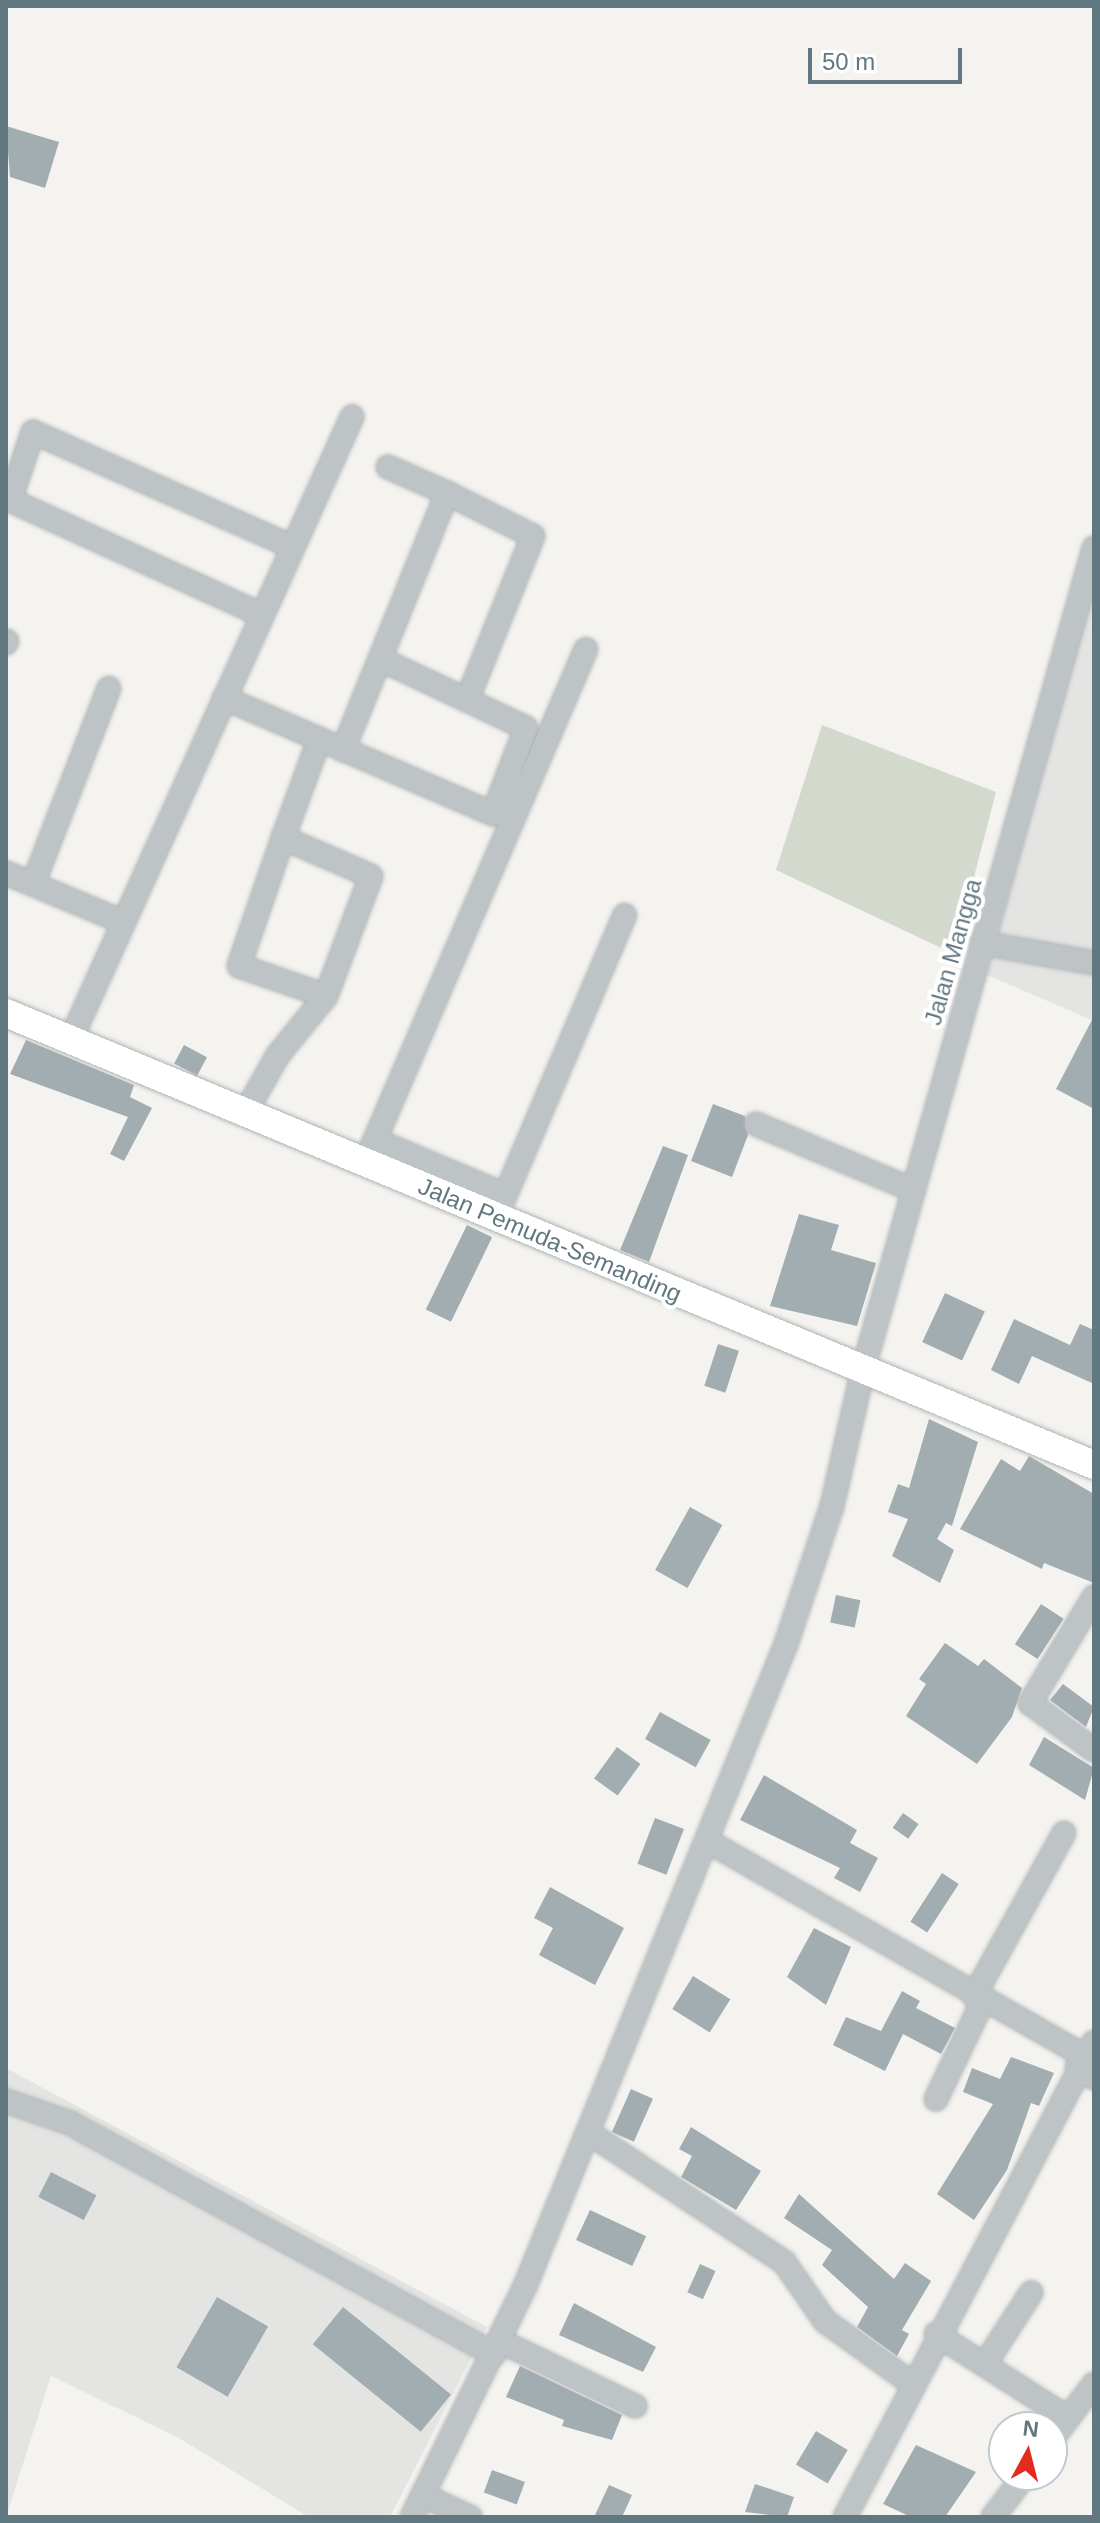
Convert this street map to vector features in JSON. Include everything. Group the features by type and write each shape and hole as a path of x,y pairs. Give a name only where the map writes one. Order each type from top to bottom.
{"main road":[{"name":"Jalan Pemuda-Semanding","path":"6,1013 245,1113 370,1151 500,1206 863,1370 1094,1465"}],"street":[{"path":"71,1039 121,921 352,417"},
{"path":"262,615 10,500 33,432 293,547"},
{"path":"388,467 533,536 467,700"},
{"path":"343,750 447,493"},
{"name":"Jalan Mangga","path":"412,2517 497,2348 711,1843 832,1506 863,1370 1094,548"},
{"path":"370,1151 586,649"},
{"path":"224,698 493,814 526,728 380,659"},
{"path":"33,884 109,688"},
{"path":"319,740 239,966 326,996"},
{"path":"245,1113 278,1055 326,996 371,876 283,838"},
{"path":"6,873 121,921"},
{"path":"500,1206 625,915"},
{"path":"982,943 1094,963"},
{"path":"756,1124 913,1190"},
{"path":"1094,1597 1030,1703 1094,1750"},
{"path":"936,2099 979,1998 1064,1833"},
{"path":"711,1843 1087,2061 910,2382 845,2517"},
{"path":"6,2101 70,2123 497,2348 635,2406"},
{"path":"589,2133 784,2262 825,2321 910,2382"},
{"path":"985,2364 1031,2293"},
{"path":"936,2334 1057,2411"},
{"path":"1068,2418 1094,2384"},
{"path":"993,2517 1013,2491"},
{"path":"424,2496 470,2517"}],"shaded area":[{"path":"1094,587 1094,1021 987,975"},
{"path":"822,725 996,792 954,954 776,870"},
{"path":"6,2068 487,2327 390,2517 309,2517 177,2437 51,2376 6,2517"}],"building":[{"path":"6,126 59,142 45,188 10,177"},
{"path":"1094,1016 1094,1109 1056,1089"},
{"path":"26,1040 134,1085 130,1097 152,1108 124,1161 110,1154 128,1117 10,1074"},
{"path":"184,1045 207,1057 197,1076 174,1064"},
{"path":"713,1104 745,1116 748,1135 732,1177 691,1161"},
{"path":"663,1146 688,1155 649,1262 620,1250"},
{"path":"799,1214 839,1225 831,1250 876,1263 857,1326 770,1306"},
{"path":"467,1225 492,1237 451,1322 426,1309"},
{"path":"945,1293 985,1312 962,1361 922,1342"},
{"path":"1014,1319 1070,1345 1080,1324 1094,1330 1094,1384 1032,1356 1019,1384 991,1370"},
{"path":"718,1344 739,1351 725,1393 704,1386"},
{"path":"929,1419 978,1442 952,1526 946,1523 937,1539 954,1550 940,1583 892,1556 908,1519 888,1512 898,1484 909,1488"},
{"path":"1029,1456 1094,1494 1094,1583 1044,1563 1042,1569 960,1529 1001,1459 1020,1471"},
{"path":"690,1507 722,1525 687,1588 655,1570"},
{"path":"836,1595 860,1600 855,1628 830,1622"},
{"path":"1041,1604 1064,1619 1038,1659 1015,1644"},
{"path":"945,1643 978,1666 984,1659 1022,1688 1012,1717 977,1764 906,1716 926,1684 919,1679"},
{"path":"1063,1684 1094,1707 1086,1727 1050,1700"},
{"path":"660,1712 711,1740 696,1767 645,1739"},
{"path":"1044,1737 1094,1768 1085,1800 1029,1765"},
{"path":"617,1747 640,1764 618,1796 594,1779"},
{"path":"764,1775 857,1830 850,1843 878,1858 860,1892 834,1878 840,1868 740,1820"},
{"path":"903,1813 919,1824 908,1839 893,1828"},
{"path":"655,1818 684,1829 666,1875 637,1864"},
{"path":"942,1873 959,1884 927,1933 910,1922"},
{"path":"550,1887 624,1928 595,1985 539,1955 553,1928 534,1918"},
{"path":"814,1928 851,1947 826,2005 787,1977"},
{"path":"693,1976 730,1999 710,2032 672,2009"},
{"path":"902,1991 920,2001 916,2008 955,2028 941,2054 903,2034 885,2071 833,2045 846,2017 881,2031"},
{"path":"1011,2057 1054,2073 1039,2106 1031,2103 1007,2170 974,2220 937,2194 993,2104 963,2092 972,2068 1000,2079"},
{"path":"631,2089 653,2099 634,2142 612,2132"},
{"path":"691,2127 761,2171 736,2210 681,2177 692,2156 679,2149"},
{"path":"51,2172 96,2195 84,2220 38,2197"},
{"path":"799,2194 894,2279 905,2263 931,2281 902,2330 909,2334 897,2356 857,2327 868,2307 822,2265 832,2250 784,2218"},
{"path":"590,2210 646,2236 632,2266 576,2240"},
{"path":"700,2264 716,2271 703,2299 687,2292"},
{"path":"217,2297 268,2326 228,2397 176,2367"},
{"path":"574,2303 656,2347 643,2372 559,2335"},
{"path":"343,2307 451,2394 421,2432 313,2344"},
{"path":"520,2366 622,2415 612,2440 562,2426 564,2420 506,2397"},
{"path":"816,2431 848,2450 828,2483 796,2464"},
{"path":"916,2445 976,2472 945,2517 911,2517 883,2504"},
{"path":"492,2470 525,2482 517,2505 484,2493"},
{"path":"755,2484 794,2497 787,2517 745,2512"},
{"path":"609,2485 632,2495 622,2517 594,2517"}]}
